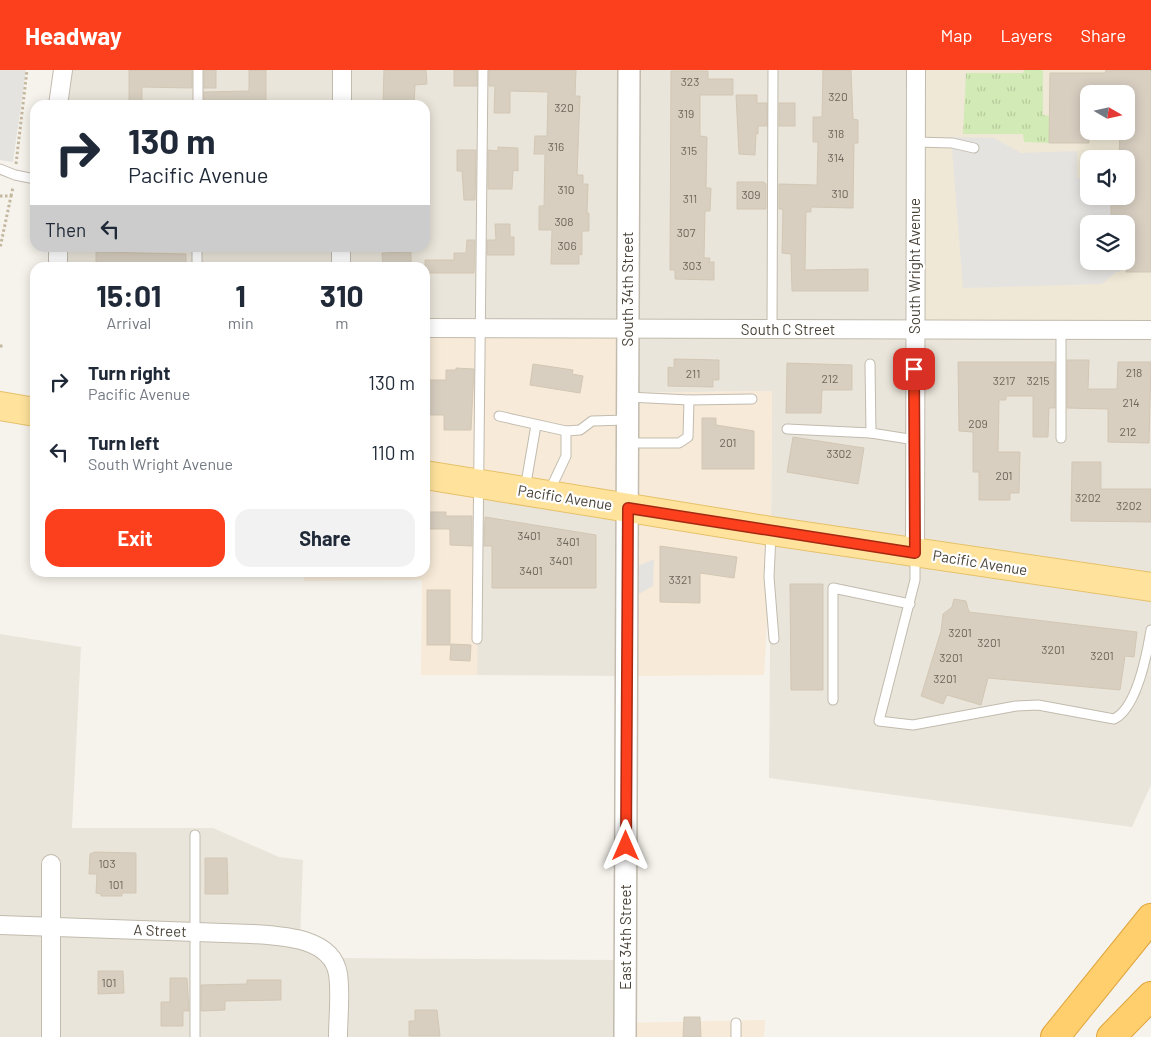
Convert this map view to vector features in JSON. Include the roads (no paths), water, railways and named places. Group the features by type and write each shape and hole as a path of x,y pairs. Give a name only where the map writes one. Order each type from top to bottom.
{"highway":[{"path":"1055,1037 1151,918"},
{"path":"1111,1037 1151,996"}],"main road":[{"path":"0,406 30,411"},
{"name":"Pacific Avenue","path":"430,477 771,531 1151,587"}],"street":[{"path":"59,100 63,70"},
{"path":"342,70 342,100"},
{"name":"South 34th Street","path":"628,508 629,70"},
{"name":"South Wright Avenue","path":"915,553 916,70"},
{"name":"South C Street","path":"430,328 1151,330"},
{"name":"East 34th Street","path":"625,1037 628,508"},
{"path":"51,1037 52,864"},
{"name":"A Street","path":"0,925 195,932 290,938 319,947 330,958 338,973 338,1037"}],"lane":[{"path":"198,70 198,100"},
{"path":"477,639 483,70"},
{"path":"772,330 774,70"},
{"path":"916,142 952,143 974,148"},
{"path":"0,170 30,178"},
{"path":"1061,330 1062,438"},
{"path":"870,364 871,433"},
{"path":"627,397 689,400 752,399"},
{"path":"628,443 679,443 688,437 689,400"},
{"path":"499,416 566,431 580,430 592,421 628,420"},
{"path":"536,425 536,493"},
{"path":"787,429 871,433 915,440"},
{"path":"536,493 566,456 566,431"},
{"path":"771,531 769,577 774,639"},
{"path":"915,553 915,580 910,604 879,721 913,726 1016,706 1038,705 1114,719 1123,715 1134,693 1146,655 1151,630"},
{"path":"833,700 834,588 910,604"},
{"path":"195,835 195,1037"},
{"path":"736,1023 736,1037"}]}
